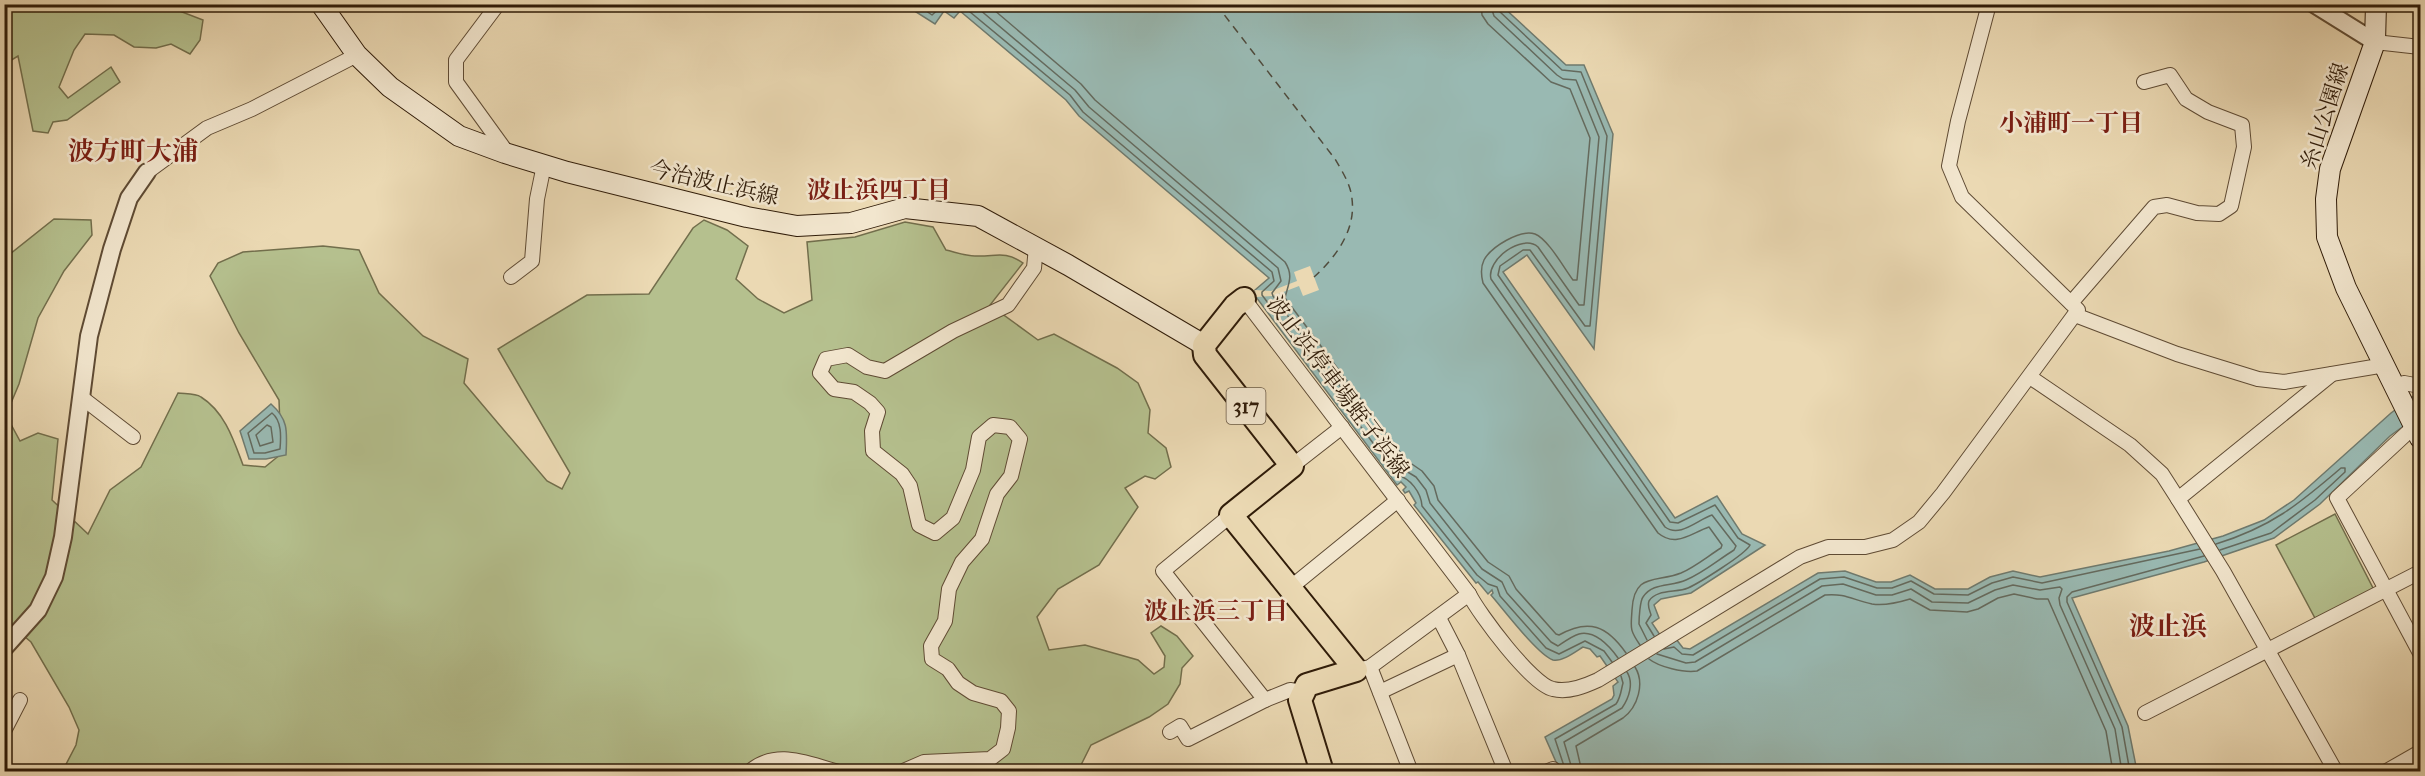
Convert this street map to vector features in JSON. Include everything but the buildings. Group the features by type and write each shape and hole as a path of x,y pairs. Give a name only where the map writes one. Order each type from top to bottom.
{"highway":[{"path":"1204,345 1235,306 1244,299"},
{"name":"317","path":"1204,345 1205,355 1292,466"},
{"path":"1292,466 1231,514 1290,588 1363,668 1307,685 1303,692 1300,700 1301,709 1322,771"}],"main road":[{"name":"今治波止浜線","path":"321,4 357,55 390,87 459,136 544,165 747,218 797,226 851,223 905,208 978,216 1036,247 1204,345"},
{"name":"糸山公園線","path":"2376,4 2375,42 2330,169 2326,199 2327,237 2346,288 2418,428"}],"street":[{"path":"498,4 456,60 456,82 505,153"},
{"path":"1989,4 1958,121 1949,166 1962,197 2073,309 2177,354 2258,379 2284,382 2385,365"},
{"path":"2314,4 2375,42 2421,47"},
{"path":"4,648 38,610 54,578 63,537 89,336 112,249 129,198 147,172 207,128 252,109 357,55"},
{"path":"2144,82 2170,75 2186,99 2208,112 2242,125 2244,147 2231,206 2219,214 2197,213 2167,205 2154,207 2073,309 2030,377 2130,445 2162,474 2212,552 2269,651 2330,769"},
{"path":"511,277 532,261 537,199 544,165"},
{"path":"901,771 924,762 990,759 1003,749 1009,711 1001,701 973,693 958,683 948,669 932,659 931,646 945,621 949,589 962,562 982,539 998,494 1011,476 1020,439 1010,427 993,425 979,437 973,470 953,518 935,533 920,525 910,486 902,474 873,451 872,431 878,412 854,392 834,389 820,373 826,359 848,355 867,367 885,371 953,331 1008,305 1034,268 1036,247"},
{"name":"波止浜停車場蛭子浜線","path":"1244,299 1469,594 1478,611 1519,661 1544,686 1554,690 1583,686 1611,672 1800,557 1828,547 1865,547 1893,540 1919,522 2030,377"},
{"path":"2178,499 2332,374"},
{"path":"2397,388 2404,383 2421,386"},
{"path":"81,397 133,437"},
{"path":"1292,466 1342,427"},
{"path":"2418,428 2337,498 2421,653"},
{"path":"1290,588 1398,500"},
{"path":"1231,514 1163,571 1265,700"},
{"path":"2145,713 2421,572"},
{"path":"1411,771 1380,692 1363,668 1439,618 1469,594"},
{"path":"1439,618 1458,655 1506,771"},
{"path":"1380,692 1458,655"},
{"path":"1170,732 1180,726 1188,739 1265,700 1290,690 1303,692"},
{"path":"4,730 20,700"},
{"path":"2385,771 2421,752"},
{"path":"749,771 761,762 776,758 839,771"},
{"path":"1546,771 1553,769 1554,771"}],"green space":[{"path":"5,4 164,5 203,20 200,40 190,54 171,44 156,48 134,47 114,35 85,34 74,50 59,87 68,98 111,67 120,82 67,120 53,122 48,133 33,131 18,56 5,64"},
{"path":"54,219 91,220 92,235 64,271 38,318 19,384 6,415 20,441 38,433 58,439 52,500 88,534 110,490 141,467 178,393 193,394 209,403 228,428 243,465 265,467 281,454 279,400 239,333 210,276 218,263 243,252 323,246 359,250 379,293 423,336 468,359 464,383 547,481 562,489 570,473 498,349 587,295 649,294 693,228 704,220 727,230 748,246 736,279 758,299 784,313 812,300 807,242 855,237 905,222 933,227 946,250 972,256 1000,255 1023,263 990,305 1038,340 1054,334 1117,368 1138,383 1150,410 1148,433 1166,448 1171,467 1155,479 1145,476 1125,488 1138,507 1099,565 1058,589 1037,617 1049,650 1085,645 1138,660 1154,674 1164,667 1165,656 1151,633 1161,626 1177,636 1193,656 1182,668 1180,684 1168,704 1149,717 1091,745 1078,771 62,772 76,745 79,730 69,707 31,642 7,622 5,623 5,258"},
{"path":"2335,514 2374,590 2316,620 2276,545"}],"water":[{"path":"905,5 1501,5 1566,65 1584,65 1613,134 1594,349 1527,255 1503,272 1675,518 1717,496 1742,534 1765,545 1691,593 1661,599 1654,605 1659,618 1652,623 1666,644 1676,639 1683,648 1690,649 1818,573 1845,571 1876,582 1891,582 1910,575 1935,589 1968,589 1990,577 2013,571 2040,577 2169,551 2223,536 2264,520 2294,500 2391,413 2418,393 2420,393 2420,414 2390,436 2320,504 2274,538 2204,562 2072,598 2128,726 2137,771 1560,771 1545,737 1612,699 1614,695 1613,686 1618,682 1600,656 1597,657 1590,649 1583,647 1560,660 1553,660 1530,641 1491,595 1492,590 1488,594 1478,582 1476,583 1414,505 1416,503 1409,491 1405,493 1403,490 1406,487 1401,482 1397,485 1256,297 1255,290 1269,278 1079,116 1066,100 960,11 954,18 944,11 935,24"},
{"path":"271,404 281,415 286,427 286,455 266,459 249,459 240,431"}],"pier":[{"path":"1310,266 1319,290 1303,296 1299,286 1273,296 1256,297 1255,290 1271,291 1297,281 1294,272"}],"ferry route":[{"path":"1216,4 1335,159 1350,189 1352,210 1348,232 1337,252 1314,277"}],"district":[{"name":"小浦町一丁目","path":"2071,123"},
{"name":"波方町大浦","path":"133,151"},
{"name":"波止浜四丁目","path":"879,190"},
{"name":"波止浜三丁目","path":"1216,611"},
{"name":"波止浜","path":"2168,626"}]}
